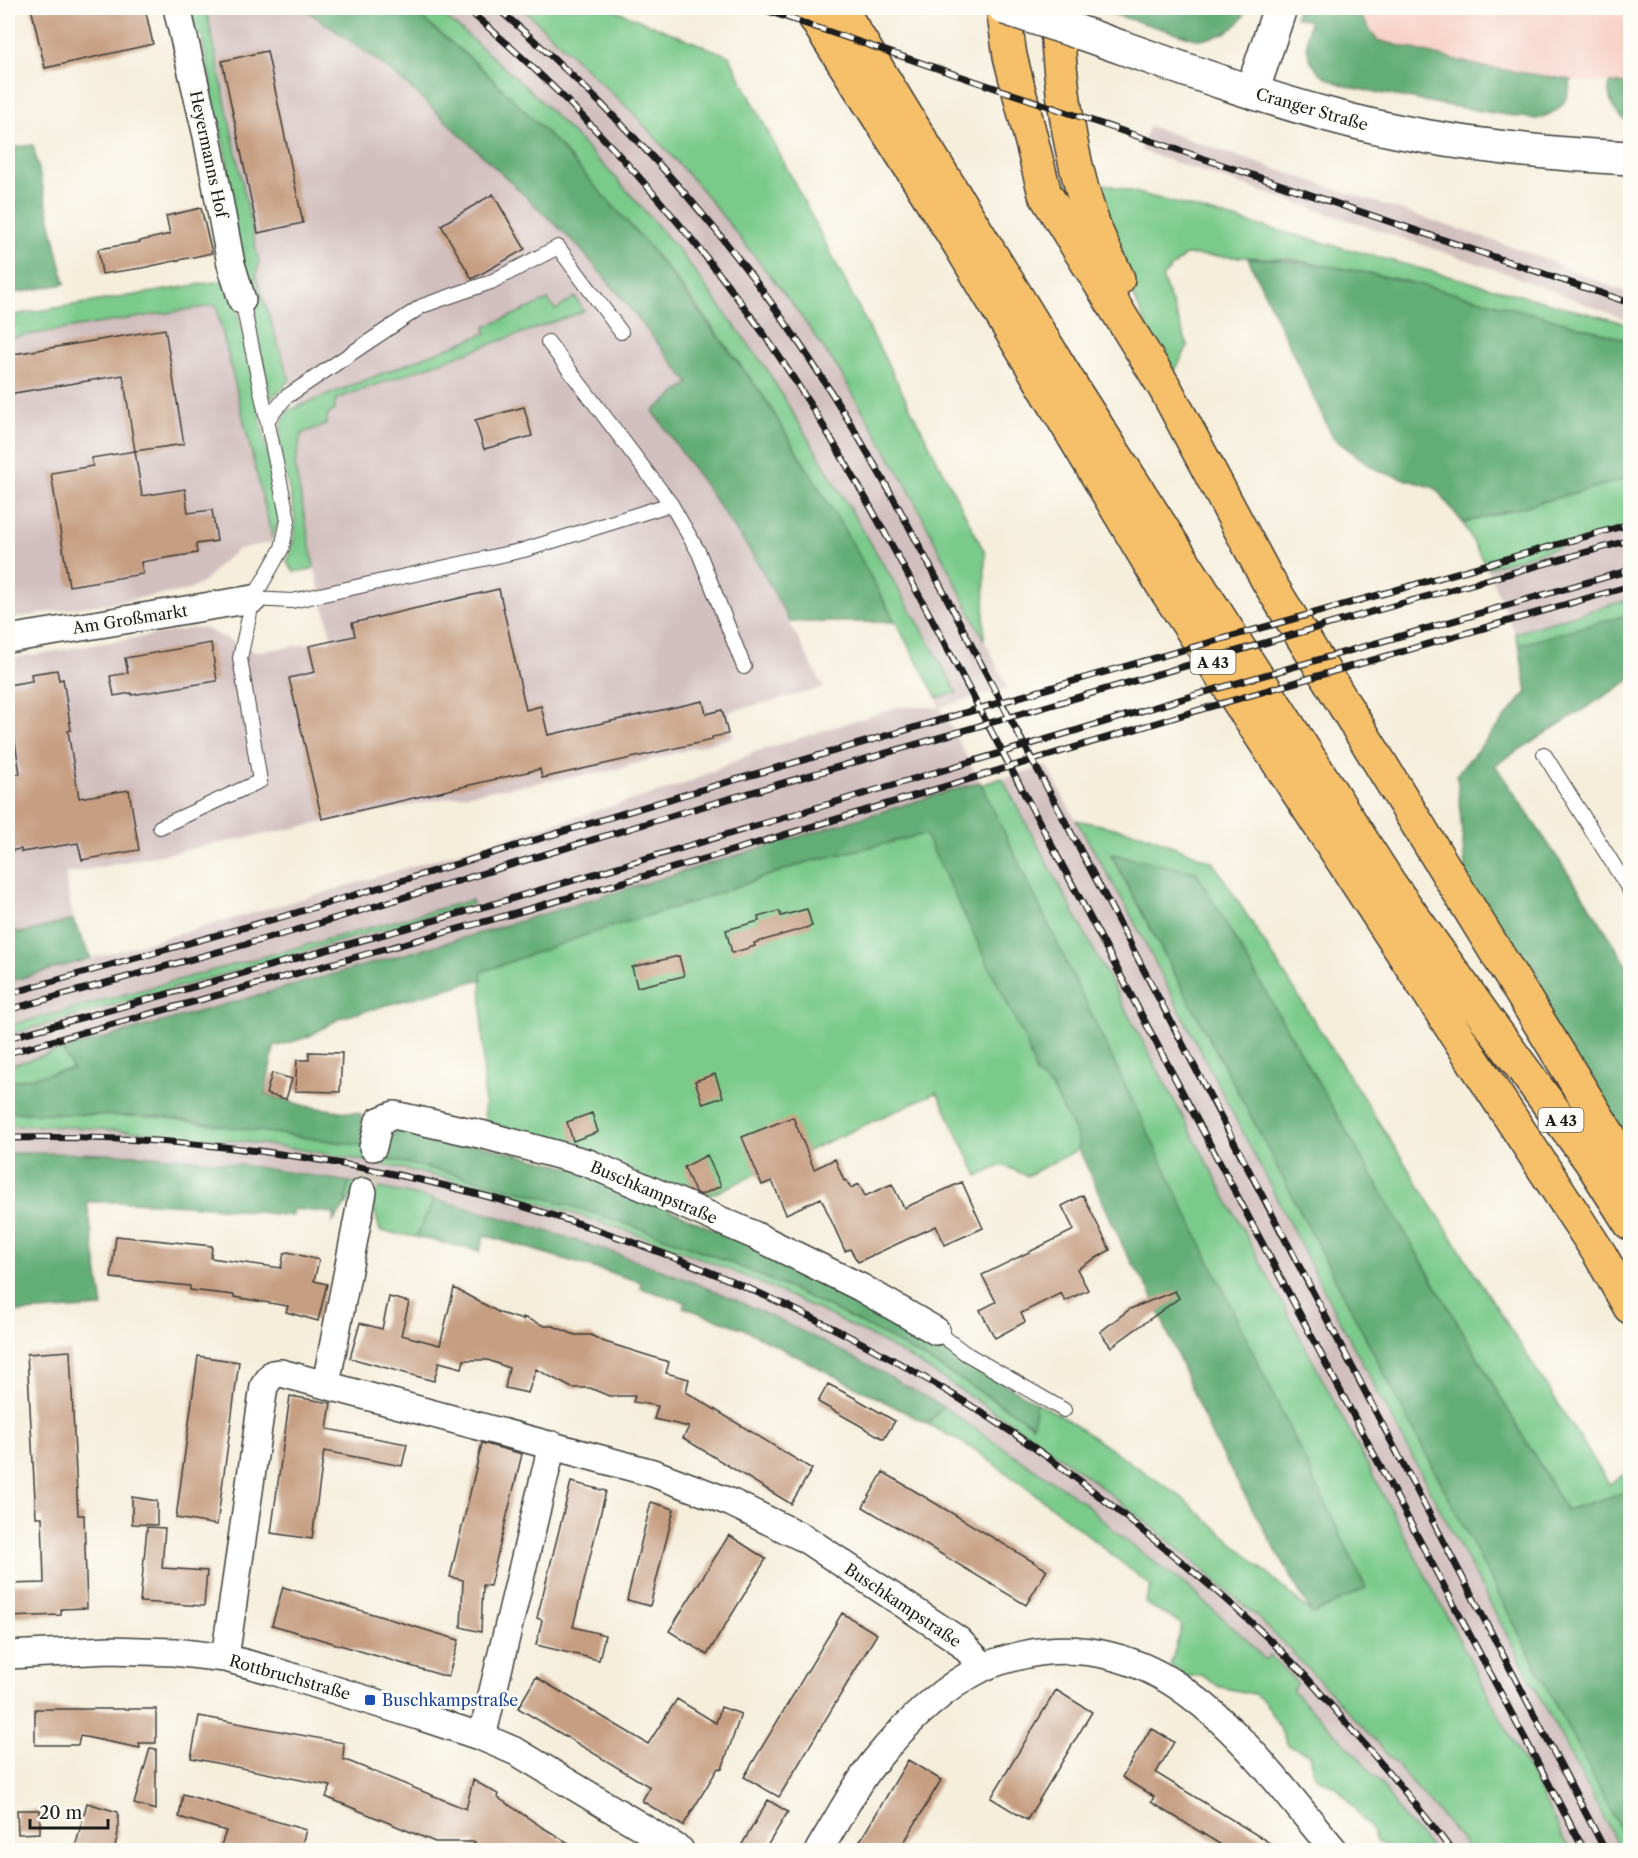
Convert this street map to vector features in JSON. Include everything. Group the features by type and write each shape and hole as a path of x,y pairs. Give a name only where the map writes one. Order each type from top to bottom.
{"highway":[{"name":"A 43","path":"809,8 960,245 1162,584 1593,1243 1630,1307"},
{"name":"A 43","path":"840,8 1078,397 1389,883 1590,1160 1623,1211"},
{"path":"1004,8 1010,56 1045,194 1165,388 1267,579 1630,1170"},
{"path":"1056,8 1058,61 1064,104 1089,213 1165,388"}],"street":[{"name":"Heyermanns Hof","path":"177,8 207,136 231,264 242,300"},
{"name":"Cranger Straße","path":"1004,8 1330,116 1394,131 1543,152 1630,158"},
{"path":"1252,92 1280,8"},
{"name":"Am Großmarkt","path":"8,639 253,599"},
{"name":"Buschkampstraße","path":"373,1147 379,1121 394,1115 484,1135 588,1163 754,1235 860,1287 936,1331"},
{"path":"326,1384 363,1192"},
{"name":"Buschkampstraße","path":"225,1658 264,1386 273,1374 281,1372 652,1473 732,1503 804,1538 958,1640 984,1667"},
{"path":"482,1737 552,1445"},
{"name":"Rottbruchstraße","path":"8,1655 109,1650 174,1652 225,1658 282,1673 482,1737 517,1752 680,1851"},
{"path":"819,1851 857,1786 874,1762 918,1715 945,1691 984,1667 1043,1651 1078,1650 1105,1654 1138,1664 1165,1677 1190,1694 1218,1717 1251,1751 1334,1851"}],"lane":[{"path":"268,419 286,397 422,306 491,282 558,247 621,332"},
{"path":"160,827 260,781 240,658 253,599 282,548 288,520 242,300"},
{"path":"548,342 671,504 699,553 744,667"},
{"path":"253,599 292,601 524,550 671,504"},
{"path":"1544,754 1630,891"},
{"path":"1611,1137 1623,1211"},
{"path":"936,1331 966,1353 1064,1410"}],"shaded area":[{"path":"206,8 303,8 373,57 412,89 577,245 689,383 654,411 755,558 824,688 728,712 734,737 609,771 457,796 65,874 73,920 21,933 8,929 8,659 195,628 203,628 256,652 332,640 314,566 295,467 301,434 327,424 327,415 336,399 584,311 556,310 485,327 486,333 297,406 256,276 259,263"},
{"path":"433,8 522,8 633,113 702,190 790,301 837,367 906,484 1008,688 940,707 980,782 477,934 8,1066 8,1035 473,903 471,900 8,1026 8,982 323,893 682,785 755,752 899,707 939,707 937,698 957,693 921,627 766,368 678,249 615,177 537,97 464,32"},
{"path":"1355,8 1611,8 1613,14 1630,15 1630,84 1571,80 1484,67 1376,40"},
{"path":"1149,126 1519,249 1630,294 1630,321 1506,273 1141,151"},
{"path":"216,305 272,538 270,543 238,549 204,582 189,590 8,619 8,338"},
{"path":"1630,526 1630,599 1515,633 1487,568"},
{"path":"1047,766 1127,908 1332,1306 1621,1850 1570,1850 1287,1312 1002,779"},
{"path":"36,1125 186,1134 246,1141 376,1163 486,1188 549,1205 682,1251 770,1288 863,1332 951,1384 1048,1447 1149,1523 1255,1615 1347,1710 1441,1815 1469,1850 1433,1850 1402,1816 1381,1784 1354,1752 1292,1690 1298,1685 1270,1656 1265,1661 1248,1641 1187,1586 1125,1540 1082,1501 943,1407 828,1344 769,1315 678,1276 539,1228 434,1199 283,1170 204,1160 137,1155 8,1153 8,1126"}],"green space":[{"path":"187,8 206,8 259,263 256,276 290,381 271,398 221,174 229,172 219,122 211,123 203,86 211,84 201,34 192,35"},
{"path":"303,8 409,8 476,63 553,139 646,243 762,394 855,548 895,622 790,622 755,558 653,411 689,383 621,297 577,245 412,89 373,57"},
{"path":"409,8 433,8 464,32 537,97 615,177 678,249 766,368 921,627 957,693 937,698 855,548 762,394 690,297 646,243 553,139 476,63"},
{"path":"522,8 609,8 729,56 985,553 984,640 906,484 837,367 790,301 702,190 633,113"},
{"path":"1093,8 1248,8 1239,22 1227,32 1196,39"},
{"path":"1297,8 1355,8 1377,40 1484,67 1571,80 1567,96 1557,110 1537,119 1449,106 1345,86 1327,78 1314,67 1307,48 1310,21 1295,17"},
{"path":"1609,83 1630,84 1630,123 1619,116 1613,107 1609,96"},
{"path":"33,145 65,284 8,294 8,148"},
{"path":"1093,181 1624,323 1630,325 1630,341 1532,313 1401,280 1290,259 1185,255 1162,277 1188,346 1170,380 1132,292"},
{"path":"1248,258 1323,265 1372,274 1492,303 1630,341 1630,478 1463,523 1435,488 1378,471 1333,438"},
{"path":"226,280 232,287 250,363 280,517 272,538 216,305 8,338 8,316"},
{"path":"575,297 584,311 336,399 335,410 327,415 327,424 301,434 295,467 314,566 312,569 294,572 287,563 294,538 294,509 283,464 280,435 289,410 486,333 485,327 548,300 556,310"},
{"path":"1630,478 1630,526 1487,568 1463,523"},
{"path":"1630,599 1630,614 1519,645 1515,633"},
{"path":"1630,614 1630,680 1495,765 1592,909 1630,970 1630,1151 1466,881 1457,774 1527,692 1519,645"},
{"path":"1002,778 1287,1312 1570,1850 1469,1850 1435,1808 1303,1663 1251,1611 1173,1544 1091,1479 933,1372 889,1346 799,1300 738,1273 612,1226 549,1206 419,1172 326,1154 240,1141 82,1128 8,1126 8,1112 161,1117 365,1146 378,1157 556,1201 672,1240 729,1262 841,1313 938,1366 1032,1425 1036,1402 1060,1415 1180,1496 1313,1614 1365,1588 981,785"},
{"path":"980,782 1366,1588 1312,1614 1213,1439 1149,1289 1126,1253 1079,1149 1077,1136 1052,1088 1036,1074 1026,1042 925,834 807,862 481,972 482,979 340,1018 308,1037 274,1047 265,1094 305,1106 361,1114 365,1146 161,1117 8,1112 8,1082 73,1069 62,1050 477,934"},
{"path":"1076,820 1143,834 1213,862 1609,1484 1630,1471 1630,1491 1566,1510 1196,873 1111,855 1256,1126 1624,1836 1630,1835 1630,1850 1621,1850 1332,1306 1127,908"},
{"path":"925,834 1027,1042 1036,1074 1052,1088 1077,1136 1079,1149 1027,1176 1003,1165 978,1176 937,1092 693,1203 485,1129 481,972 807,862"},
{"path":"1111,854 1196,872 1566,1510 1630,1491 1630,1835 1624,1836 1256,1126"},
{"path":"472,900 473,904 8,1035 8,1026"},
{"path":"73,920 91,958 8,982 8,929 21,933"},
{"path":"62,1050 73,1069 8,1082 8,1066"},
{"path":"402,1125 587,1172 883,1306 963,1360 1036,1402 1033,1425 938,1366 866,1326 729,1262 556,1201 377,1157 379,1148"},
{"path":"8,1153 104,1154 189,1159 349,1182 345,1206 333,1222 334,1213 293,1209 292,1216 164,1203 87,1202 103,1307 8,1313"},
{"path":"349,1182 434,1199 416,1237 380,1231 370,1194 356,1191 345,1206"},
{"path":"434,1199 587,1244 711,1290 813,1336 943,1407 928,1424 742,1328 683,1307 685,1302 640,1288 641,1282 484,1235 480,1251 416,1237"},
{"path":"943,1407 1082,1501 1125,1540 1187,1586 1248,1641 1265,1660 1270,1655 1298,1684 1292,1690 1354,1752 1381,1784 1402,1816 1433,1850 1389,1850 1376,1842 1372,1830 1337,1787 1317,1778 1312,1770 1311,1755 1288,1745 1264,1701 1254,1694 1220,1687 1201,1675 1187,1677 1170,1666 1182,1626 1145,1603 1151,1586 1052,1507 974,1449 928,1424"}],"building":[{"path":"31,8 145,8 153,44 45,68"},
{"path":"267,51 303,223 258,233 222,61"},
{"path":"493,194 525,249 472,279 441,225"},
{"path":"201,208 212,253 102,274 98,249 170,234 166,216"},
{"path":"165,329 184,444 135,451 123,375 8,394 8,355"},
{"path":"524,407 532,436 484,449 475,420"},
{"path":"135,451 142,496 185,489 188,513 212,510 217,541 196,544 197,553 141,562 143,574 69,586 51,473 93,466 91,458"},
{"path":"499,589 526,710 541,706 548,735 703,701 706,714 722,710 728,734 712,737 712,740 542,778 540,769 322,819 289,678 315,672 309,646 355,636 352,623"},
{"path":"211,643 217,681 114,696 110,676 128,673 125,658"},
{"path":"57,670 59,680 63,679 71,730 68,731 79,798 129,790 139,850 82,860 78,843 21,852 21,849 8,851 8,776 20,774 8,685 32,681 31,674"},
{"path":"807,909 812,926 754,943 755,946 732,953 726,930 759,921 758,917 779,911 781,916"},
{"path":"679,956 684,976 637,987 632,967"},
{"path":"309,1052 342,1053 340,1092 295,1091 297,1060 309,1060"},
{"path":"272,1073 292,1079 286,1099 266,1094"},
{"path":"715,1074 723,1097 703,1104 695,1081"},
{"path":"592,1113 598,1132 573,1141 567,1122"},
{"path":"793,1117 814,1169 835,1159 844,1181 846,1180 851,1188 859,1184 865,1196 892,1184 904,1208 962,1182 983,1228 945,1245 936,1226 858,1262 850,1249 845,1251 821,1198 786,1214 772,1181 762,1185 742,1137"},
{"path":"707,1155 721,1186 701,1195 695,1192 684,1167"},
{"path":"1083,1195 1110,1250 1077,1269 1088,1290 1065,1301 1061,1293 1021,1313 1025,1322 995,1338 980,1310 996,1302 982,1275 1074,1230 1062,1206"},
{"path":"116,1236 212,1246 211,1258 281,1268 284,1253 288,1252 319,1260 314,1281 327,1284 318,1321 286,1312 288,1306 234,1297 234,1295 190,1290 190,1286 111,1278"},
{"path":"454,1288 500,1313 523,1320 523,1317 575,1335 591,1335 602,1341 669,1362 666,1373 689,1379 686,1392 812,1469 791,1504 683,1438 689,1427 654,1419 658,1406 633,1402 635,1396 609,1396 590,1388 572,1388 536,1369 528,1393 505,1388 509,1368 488,1360 464,1360 462,1368 439,1362 434,1381 350,1358 360,1323 382,1329 389,1297 409,1302 401,1335 440,1345"},
{"path":"1175,1291 1179,1298 1111,1347 1100,1332 1130,1309"},
{"path":"70,1351 78,1515 84,1515 87,1608 61,1609 61,1615 8,1617 8,1584 44,1583 42,1517 36,1517 27,1354"},
{"path":"198,1356 239,1362 217,1525 176,1518"},
{"path":"828,1384 895,1421 884,1439 818,1402"},
{"path":"290,1396 331,1403 327,1429 407,1444 402,1466 324,1451 312,1539 271,1533"},
{"path":"482,1443 522,1454 490,1586 483,1585 481,1632 461,1627 463,1580 450,1577"},
{"path":"883,1472 1047,1570 1026,1605 863,1507"},
{"path":"571,1482 606,1491 573,1627 605,1635 599,1660 536,1645 542,1620 537,1618"},
{"path":"132,1497 157,1501 157,1525 132,1524"},
{"path":"651,1502 674,1509 650,1606 627,1600"},
{"path":"147,1527 165,1528 162,1568 207,1571 204,1606 140,1602"},
{"path":"729,1535 766,1559 707,1655 669,1631"},
{"path":"283,1587 459,1640 448,1677 272,1625"},
{"path":"842,1613 877,1634 779,1797 744,1777"},
{"path":"536,1677 648,1744 677,1699 716,1723 721,1707 741,1714 722,1769 718,1768 683,1826 642,1801 650,1787 518,1708"},
{"path":"1056,1690 1092,1712 1027,1820 991,1798"},
{"path":"35,1709 156,1709 156,1743 139,1743 140,1748 80,1736 78,1745 35,1745"},
{"path":"199,1716 344,1743 343,1759 466,1809 473,1780 498,1794 497,1797 582,1851 470,1851 475,1842 435,1842 326,1797 331,1786 191,1758"},
{"path":"1151,1728 1174,1742 1156,1773 1283,1851 1231,1851 1151,1802 1154,1797 1122,1777"},
{"path":"150,1748 156,1749 156,1810 134,1804"},
{"path":"908,1760 941,1780 899,1851 854,1851"},
{"path":"183,1794 306,1830 300,1851 219,1851 226,1831 179,1817"},
{"path":"768,1800 788,1812 764,1851 738,1851"},
{"path":"87,1803 118,1812 118,1833 114,1851 74,1851"},
{"path":"17,1810 40,1810 40,1833 18,1834"}],"tunnel":[{"path":"363,1192 373,1147"}],"railway":[{"path":"466,8 545,79 654,194 753,319 821,421 944,642 1584,1850"},
{"path":"497,8 582,85 661,166 769,299 826,383 915,539 1116,917 1605,1850"},
{"path":"759,8 1630,303"},
{"path":"8,994 292,914 680,796 1091,676 1630,524"},
{"path":"8,1010 297,930 687,811 1371,612 1630,540"},
{"path":"8,1038 490,905 1192,696 1630,570"},
{"path":"8,1053 711,857 1199,710 1630,586"},
{"path":"8,1138 139,1140 272,1153 403,1176 534,1210 661,1253 785,1305 904,1366 1016,1435 1096,1494 1184,1564 1244,1615 1300,1670 1396,1781 1451,1850"}],"place":[{"name":"Buschkampstraße","path":"370,1700"}]}
